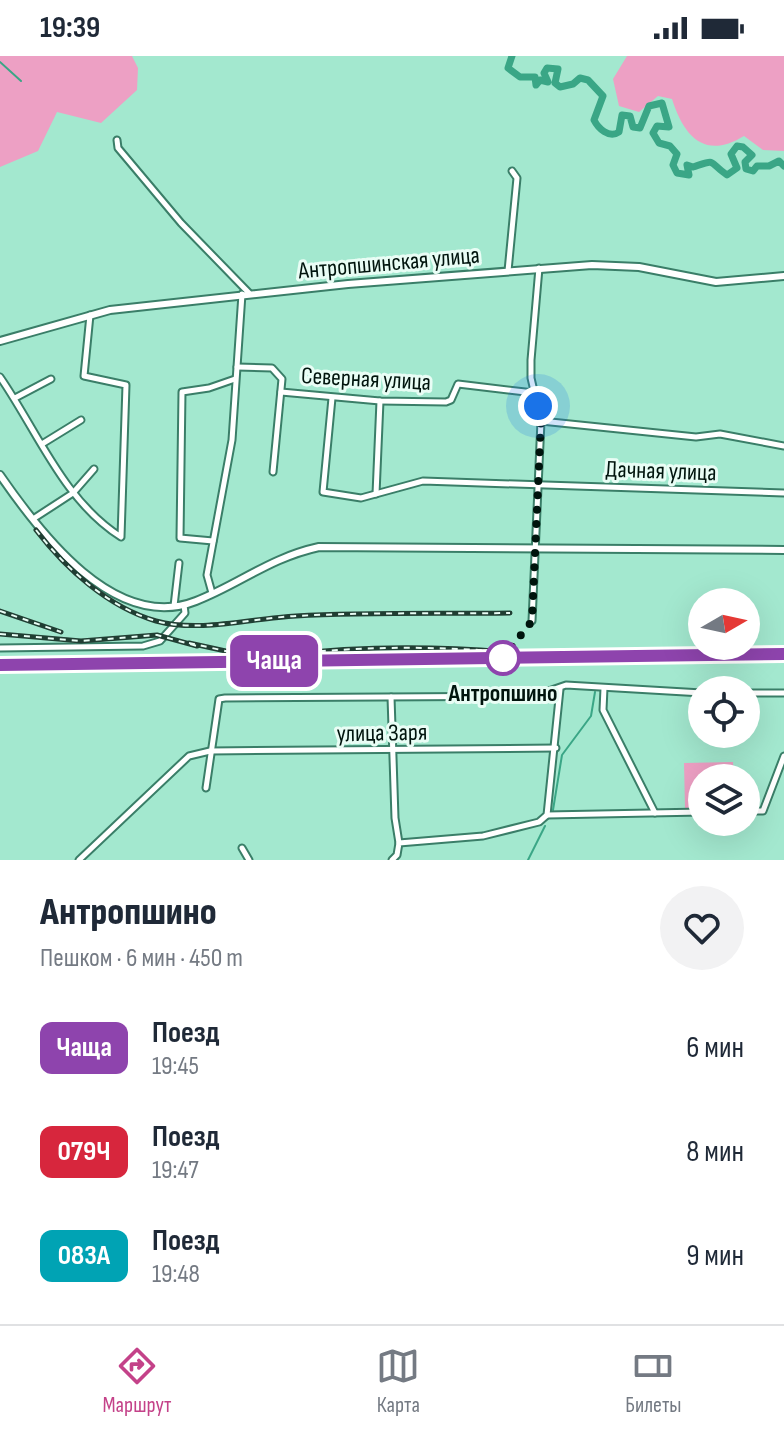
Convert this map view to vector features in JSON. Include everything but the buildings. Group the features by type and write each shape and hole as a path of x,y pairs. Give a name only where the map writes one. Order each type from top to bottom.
{"street":[{"path":"117,140 118,148 181,223 246,293 235,379 232,440 207,575 212,593"},
{"path":"508,271 517,178 512,171"},
{"name":"Антропшинская улица","path":"0,341 90,315 150,304 539,268 612,265 716,282 784,276"},
{"path":"532,621 541,421 531,360 539,268"},
{"path":"0,377 73,493 90,514 121,537 126,385 84,376 90,315"},
{"path":"237,367 277,371 282,379 273,472"},
{"path":"15,398 51,379"},
{"path":"213,541 180,538 182,392 209,388 235,379"},
{"name":"Северная улица","path":"281,392 380,401 446,402 451,400 458,384 534,393"},
{"path":"332,398 323,492 361,498 376,494 380,401"},
{"path":"42,444 81,420"},
{"path":"541,421 696,437 720,434 784,446"},
{"path":"33,519 73,493 94,469"},
{"path":"0,475 65,556 101,584 138,604 173,608 212,593 258,568 319,547 784,550"},
{"name":"Дачная улица","path":"376,494 423,481 784,493"},
{"path":"173,608 179,563"},
{"path":"0,648 152,644 178,624 185,613 184,605"},
{"path":"206,788 219,699 534,696 566,685 688,692"},
{"path":"549,815 560,688"},
{"path":"604,688 603,710 655,813"},
{"path":"760,693 784,693"},
{"path":"391,697 391,751 399,843 397,855 392,860"},
{"name":"улица Заря","path":"210,751 556,748"},
{"path":"79,860 184,758 210,751"},
{"path":"760,811 763,811 784,756"},
{"path":"399,843 483,836 539,822 549,815 688,812"},
{"path":"242,848 249,860"}],"shaded area":[{"path":"0,56 132,56 138,68 137,90 101,123 57,112 38,151 0,167"},
{"path":"627,56 784,56 784,151 763,150 744,136 718,146 698,141 683,124 672,99 658,96 639,112 619,106 613,79"},
{"path":"684,763 733,764 688,764 688,808 685,808"}],"waterway":[{"path":"512,56 508,68 520,77 535,77 536,85 540,80 548,82 544,73 547,68 558,69 555,83 560,87 573,84 580,78 588,80 603,96 594,120 608,133 619,132 622,115 630,116 633,127 640,128 649,106 662,103 669,127 657,126 653,133 659,143 670,146 677,154 673,165 677,173 689,175 687,165 693,167 709,162 727,175 737,168 731,154 737,146 752,155 745,162 746,169 753,171 757,166 769,166 779,161 784,166"},
{"path":"0,62 21,81"},
{"path":"553,810 562,755 591,716 595,692"},
{"path":"528,860 545,826"}],"railway":[{"path":"36,530 74,572 105,596 138,615 173,624 208,625 323,615 510,613"},
{"path":"0,611 61,632"},
{"path":"0,634 81,641 157,635 197,646"},
{"path":"189,643 244,655"},
{"path":"284,655 395,648 506,652"},
{"path":"0,669 784,658"}],"train":[{"name":"Чаща","path":"0,665 784,654"}],"place":[{"name":"Антропшино","path":"503,658"}],"route":[{"path":"503,658 532,621 541,421 538,406"}]}
